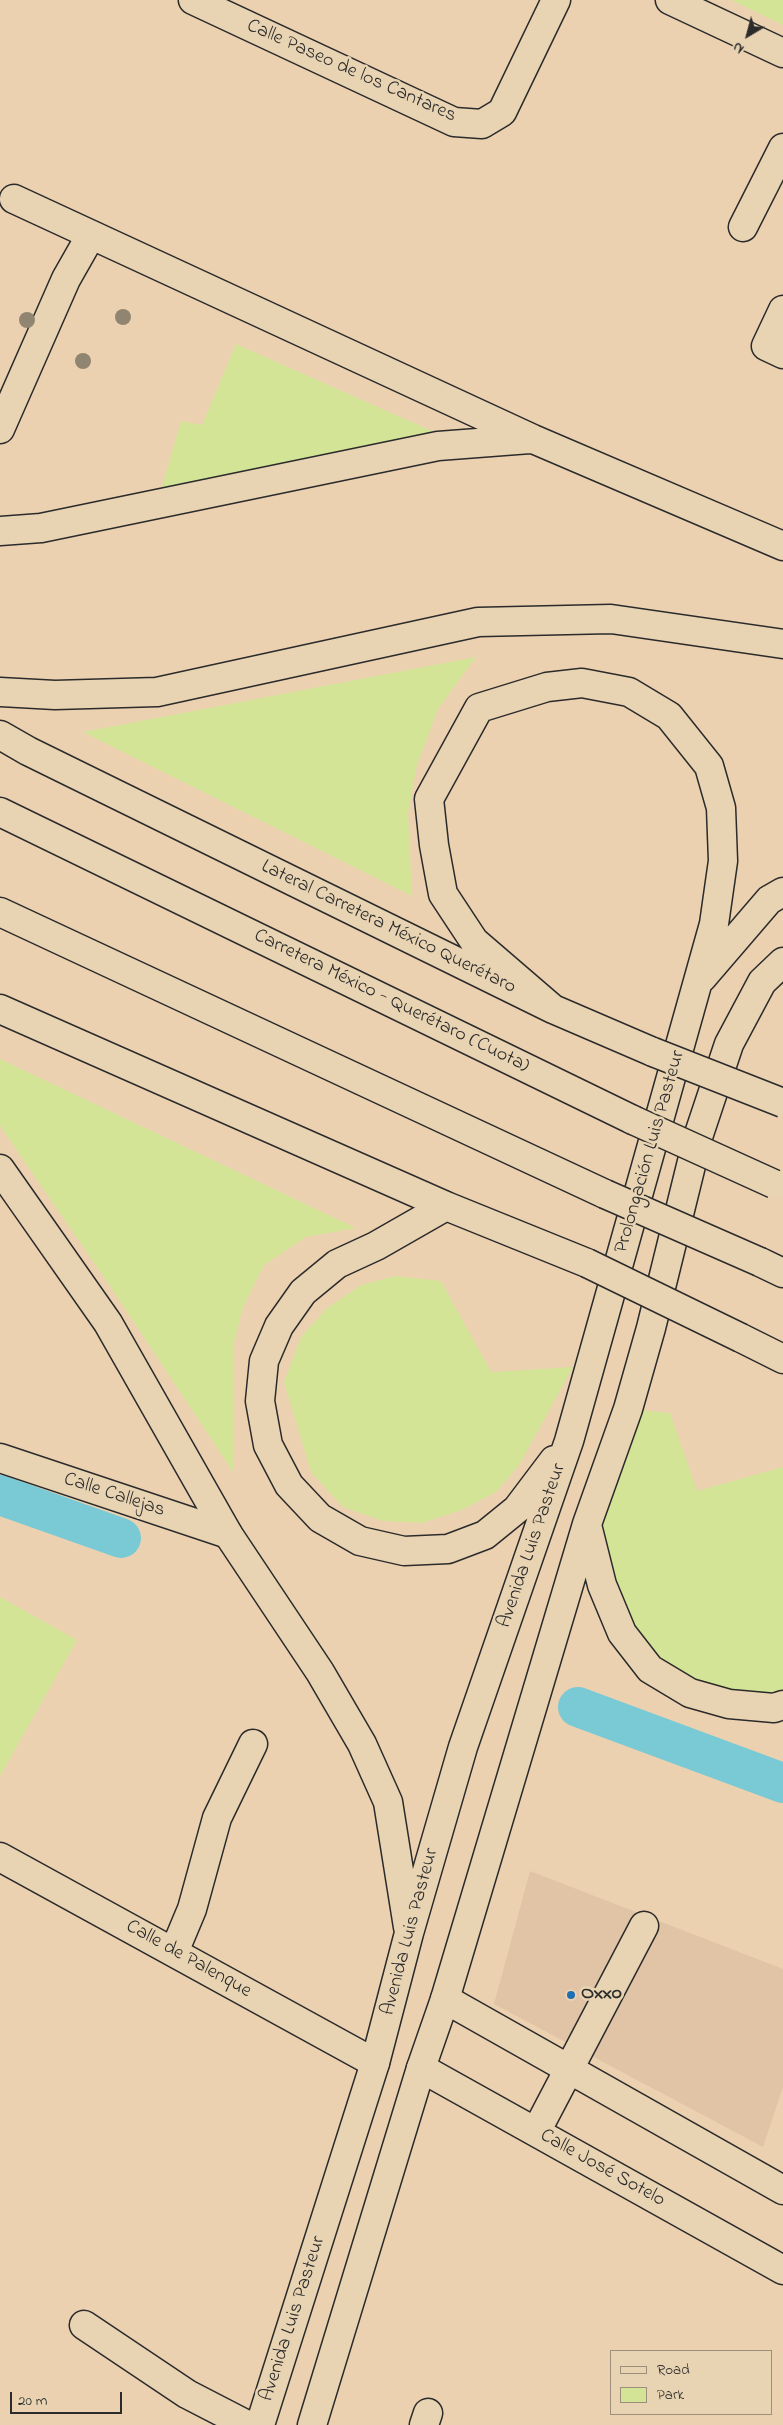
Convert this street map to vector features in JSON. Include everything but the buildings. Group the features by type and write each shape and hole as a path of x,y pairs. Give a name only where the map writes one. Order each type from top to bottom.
{"main road":[{"name":"Calle Paseo de los Cantares","path":"194,0 454,122 482,124 502,112 556,0"},
{"path":"670,0 783,54"},
{"path":"744,227 783,148"},
{"path":"14,199 533,439 783,546"},
{"path":"0,428 66,279 91,235"},
{"path":"783,310 766,346 783,354"},
{"path":"0,532 40,528 438,446 533,439"},
{"path":"0,692 54,695 157,692 478,622 611,619 783,644"},
{"path":"552,1009 474,941 443,894 434,845 429,799 479,708 547,687 582,683 629,692 669,716 709,766 721,808 723,861 714,924 699,981"},
{"name":"Lateral Carretera México Querétaro","path":"0,735 28,751 552,1009 653,1052 783,1103"},
{"name":"Carretera México - Querétaro (Cuota)","path":"0,812 632,1120 778,1186"},
{"name":"Prolongación Luis Pasteur","path":"569,1441 699,981 769,900 783,892"},
{"path":"0,912 605,1194 771,1267"},
{"name":"Prolongación Luis Pasteur","path":"587,1524 628,1410 651,1328 698,1137 729,1044 762,982 783,962"},
{"path":"0,1009 446,1206 587,1263 783,1359"},
{"path":"0,1168 108,1323 228,1534 320,1672 362,1744 388,1802 409,1933"},
{"path":"446,1206 376,1246 337,1264 303,1292 279,1326 264,1361 260,1401 268,1444 280,1468 289,1484 320,1518 360,1541 404,1551 448,1549 485,1535 517,1509 569,1441"},
{"name":"Avenida Luis Pasteur","path":"260,2425 375,2063 409,1933 463,1747 569,1441"},
{"name":"Calle Callejas","path":"0,1458 228,1534"},
{"path":"587,1524 602,1585 622,1633 650,1669 690,1694 697,1696 729,1704 774,1708 783,1706"},
{"path":"312,2425 421,2068 445,1999 587,1524"},
{"path":"174,1952 192,1909 217,1818 253,1744"},
{"name":"Calle de Palenque","path":"0,1857 375,2063"},
{"path":"536,2132 644,1926"},
{"path":"445,1999 783,2190"},
{"name":"Calle José Sotelo","path":"421,2068 783,2270"},
{"path":"84,2325 187,2394 247,2425"}],"shaded area":[{"path":"530,1871 783,1969 783,2087 763,2147 494,2004"}],"green space":[{"path":"731,0 783,0 783,25"},
{"path":"236,344 441,435 158,500 181,421 202,425"},
{"path":"476,657 438,709 417,765 408,813 412,896 83,732"},
{"path":"0,1059 356,1228 306,1237 264,1265 243,1307 233,1347 233,1472 108,1283 0,1126"},
{"path":"395,1276 441,1281 491,1372 573,1367 519,1465 496,1492 462,1510 422,1523 383,1521 343,1507 311,1472 284,1382 301,1337 326,1309 361,1285"},
{"path":"628,1409 670,1413 697,1491 783,1467 783,1705 650,1669 587,1524"},
{"path":"0,1597 77,1640 0,1776"}],"waterway":[{"path":"0,1495 121,1538"},
{"path":"578,1707 783,1783"}],"place":[{"name":"Oxxo","path":"571,1995"}]}
